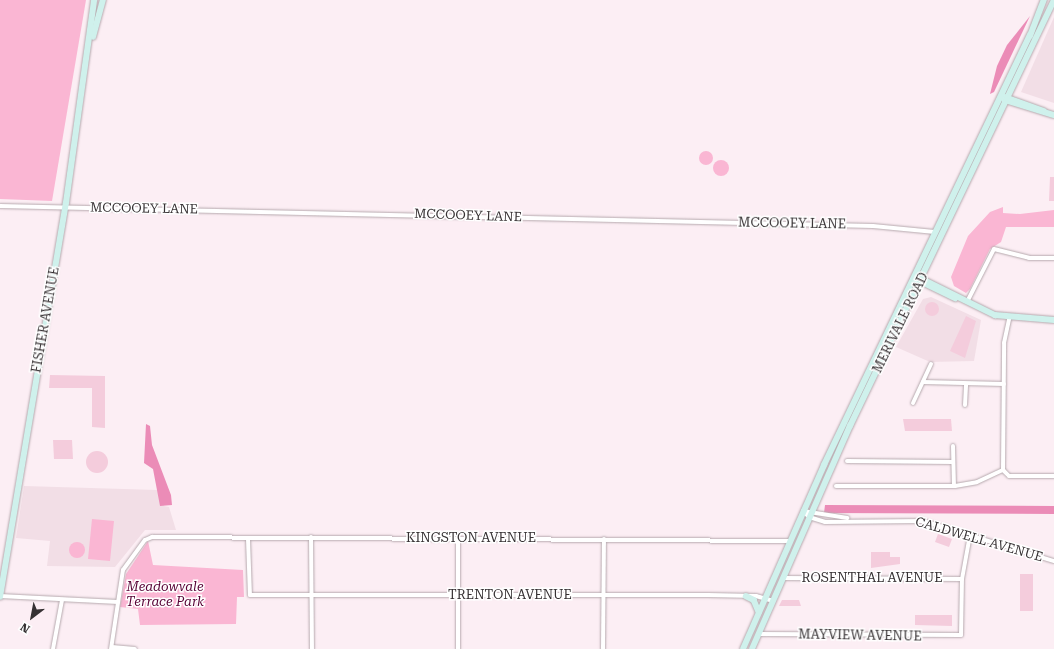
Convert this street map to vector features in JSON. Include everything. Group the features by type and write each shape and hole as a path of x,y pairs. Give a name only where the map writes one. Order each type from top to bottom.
{"main road":[{"name":"FISHER AVENUE","path":"0,596 65,208 91,43 94,0"},
{"name":"FISHER AVENUE","path":"91,43 102,0"},
{"name":"MERIVALE ROAD","path":"743,649 803,511 1000,97 1044,0"},
{"name":"MERIVALE ROAD","path":"752,649 809,517 1008,100 1054,0"},
{"path":"1000,97 1053,115"},
{"path":"914,278 966,303 1009,319 1054,320"},
{"path":"746,596 754,600 759,612"}],"street":[{"name":"MCCOOEY LANE","path":"0,206 850,226 935,232"},
{"path":"966,303 994,249 1029,258 1054,258"},
{"path":"1009,319 1004,343 1003,470 1009,476 1054,476"},
{"path":"913,403 931,364"},
{"path":"923,382 1004,384"},
{"path":"965,405 966,384"},
{"path":"954,446 954,486"},
{"path":"847,461 953,462"},
{"path":"836,486 954,486 977,482 1003,470"},
{"path":"803,511 809,517"},
{"name":"CALDWELL AVENUE","path":"803,511 812,511 856,520"},
{"name":"CALDWELL AVENUE","path":"809,517 825,522 856,520 915,520 970,535 1054,562"},
{"path":"962,579 970,535"},
{"name":"KINGSTON AVENUE","path":"118,602 126,564 152,537 248,539 311,537 604,538 790,541"},
{"path":"311,537 313,594 312,649"},
{"path":"458,538 458,649"},
{"path":"603,649 604,538"},
{"name":"TRENTON AVENUE","path":"248,539 247,592 457,596 746,596 765,598 773,601"},
{"name":"ROSENTHAL AVENUE","path":"783,578 962,579"},
{"name":"MAYVIEW AVENUE","path":"758,634 961,635 962,579"},
{"path":"0,596 118,602 112,648 135,649"},
{"path":"53,649 62,600"}],"shaded area":[{"path":"1030,16 994,92 990,94 997,66 1007,45"},
{"path":"1054,17 1054,103 1021,92"},
{"path":"931,297 981,320 974,361 930,362 896,347 923,299"},
{"path":"146,424 150,426 152,445 171,495 172,505 160,506 153,469 144,463"},
{"path":"24,486 157,490 164,506 169,507 176,530 145,530 115,567 47,566 50,541 16,538"},
{"path":"825,505 1054,506 1054,514 824,513"}],"green space":[{"path":"0,0 86,0 52,201 0,199"},
{"path":"703,151 709,151 713,155 713,161 709,165 703,165 699,161 699,155"},
{"path":"721,160 727,162 729,168 727,174 721,176 715,174 713,168 715,162"},
{"path":"1003,207 1003,213 1020,214 1054,210 1054,227 1006,227 1001,242 990,249 970,289 966,293 954,286 951,277 968,236 990,212"},
{"path":"92,519 114,521 110,561 88,559"},
{"name":"Meadowvale Terrace Park","path":"148,541 153,565 243,570 244,597 237,597 236,624 140,625 138,609 120,607 126,574"},
{"path":"74,542 80,542 85,547 83,556 80,558 74,558 69,553 69,547"}],"building":[{"path":"1050,177 1054,177 1054,201 1049,201"},
{"path":"929,302 935,302 939,306 939,312 935,316 929,316 925,312 925,306"},
{"path":"966,316 976,321 965,358 950,351"},
{"path":"50,375 105,376 105,428 92,427 92,388 49,388"},
{"path":"903,419 951,419 952,431 905,431"},
{"path":"53,440 72,440 73,459 54,459"},
{"path":"97,451 105,454 108,462 105,470 97,473 89,470 86,462 89,454"},
{"path":"938,534 952,539 949,547 935,542"},
{"path":"871,552 890,552 890,557 900,557 900,564 871,568"},
{"path":"1020,574 1033,574 1033,611 1020,611"},
{"path":"782,600 799,600 801,606 779,606"},
{"path":"915,615 952,615 952,626 915,625"}]}
